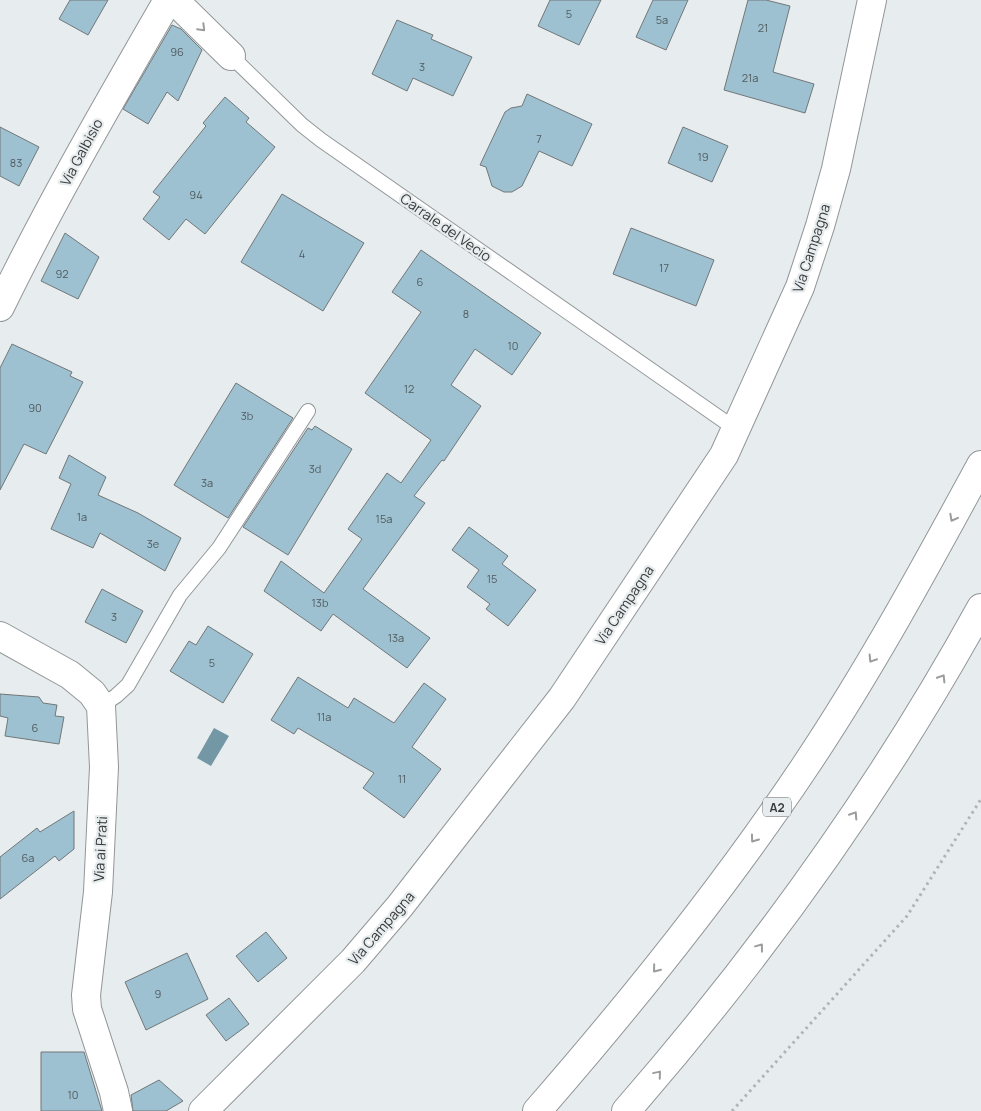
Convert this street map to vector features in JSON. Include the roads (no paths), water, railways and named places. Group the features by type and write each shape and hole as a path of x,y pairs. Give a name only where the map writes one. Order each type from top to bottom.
{"main road":[{"name":"Via Galbisio","path":"0,307 21,264 104,110 168,0"},
{"name":"Carrale del Vecio","path":"174,0 231,56"},
{"name":"Via Campagna","path":"203,1111 340,974 400,906 562,698 724,454 737,430 800,287 820,226 836,169 872,0"},
{"name":"A2","path":"537,1111 667,955 738,862 805,767 894,624 979,467"},
{"path":"626,1111 714,1008 836,843 948,668 981,608"},
{"path":"0,636 70,674 92,693 101,706"},
{"name":"Via ai Prati","path":"101,706 104,767 98,892 86,995 87,1009 114,1092 118,1111"}],"lane":[{"name":"Carrale del Vecio","path":"231,56 302,125 321,140 737,430"},
{"path":"101,706 116,696 128,684 180,595 219,548 308,411"}],"water":[{"path":"214,728 229,736 211,766 197,758"}]}
